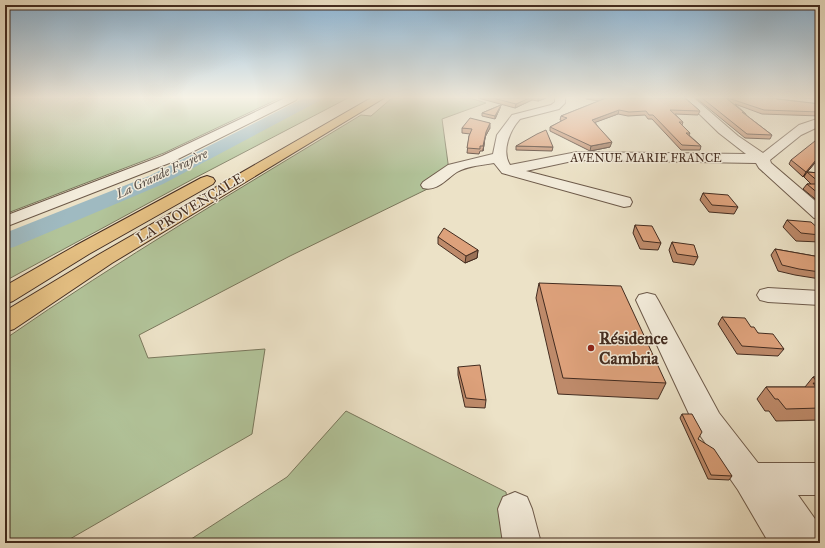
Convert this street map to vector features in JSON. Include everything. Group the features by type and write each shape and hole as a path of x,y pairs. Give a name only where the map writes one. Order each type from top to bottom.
{"highway":[{"name":"LA PROVENÇALE","path":"5,296 82,250 312,124"},
{"name":"LA PROVENÇALE","path":"5,322 112,255 335,124"}],"street":[{"path":"5,222 167,159 240,124"},
{"path":"493,124 506,127"},
{"path":"509,124 506,127 501,138 504,163 624,202"},
{"path":"717,124 755,155 763,159"},
{"path":"763,159 797,131 811,124"},
{"name":"AVENUE MARIE FRANCE","path":"429,185 453,168 504,163 538,165 558,159 578,156 763,159"},
{"path":"763,159 764,165 820,214"},
{"path":"768,295 820,298"},
{"path":"647,300 708,422 758,479 810,543"},
{"path":"758,479 820,479"},
{"path":"758,479 790,543"},
{"path":"514,509 522,543"}],"green space":[{"path":"5,124 226,124 164,153 5,214"},
{"path":"270,124 299,124 5,281 5,244 179,171"},
{"path":"347,124 443,124 450,178 290,256 139,335 148,358 265,349 252,434 63,543 5,543 5,339 48,309 181,224"},
{"path":"346,411 506,492 513,543 185,543 287,477"}],"building":[{"path":"466,124 490,124 483,146 480,146 480,149 467,148 472,129 462,128"},
{"path":"556,124 595,124 612,142 591,146 550,127"},
{"path":"661,124 681,124 690,133 686,133 701,146 682,145"},
{"path":"734,124 757,124 772,135 747,134"},
{"path":"546,130 553,147 516,146 537,134"},
{"path":"820,137 820,155 806,172 791,160"},
{"path":"807,172 820,173 820,183"},
{"path":"807,184 820,184 820,195"},
{"path":"703,193 728,195 738,207 712,205"},
{"path":"787,220 811,222 820,230 820,235 801,233"},
{"path":"635,225 652,226 661,243 643,241"},
{"path":"444,228 478,250 466,256 438,237"},
{"path":"672,242 694,245 698,257 677,254"},
{"path":"775,249 820,257 820,272 782,265"},
{"name":"Résidence Cambria","path":"539,283 621,286 666,383 563,378"},
{"path":"722,317 745,318 751,327 754,327 758,333 773,334 784,349 742,346"},
{"path":"480,365 486,400 466,398 458,367"},
{"path":"813,377 820,377 820,408 786,409 778,399 775,399 766,387 816,387 813,383 819,384"},
{"path":"682,414 692,414 702,432 698,439 714,449 732,476 711,475"}],"waterway":[{"name":"La Grande Frayère","path":"5,242 156,180 265,124"}],"place":[{"name":"Résidence Cambria","path":"591,348"}]}
